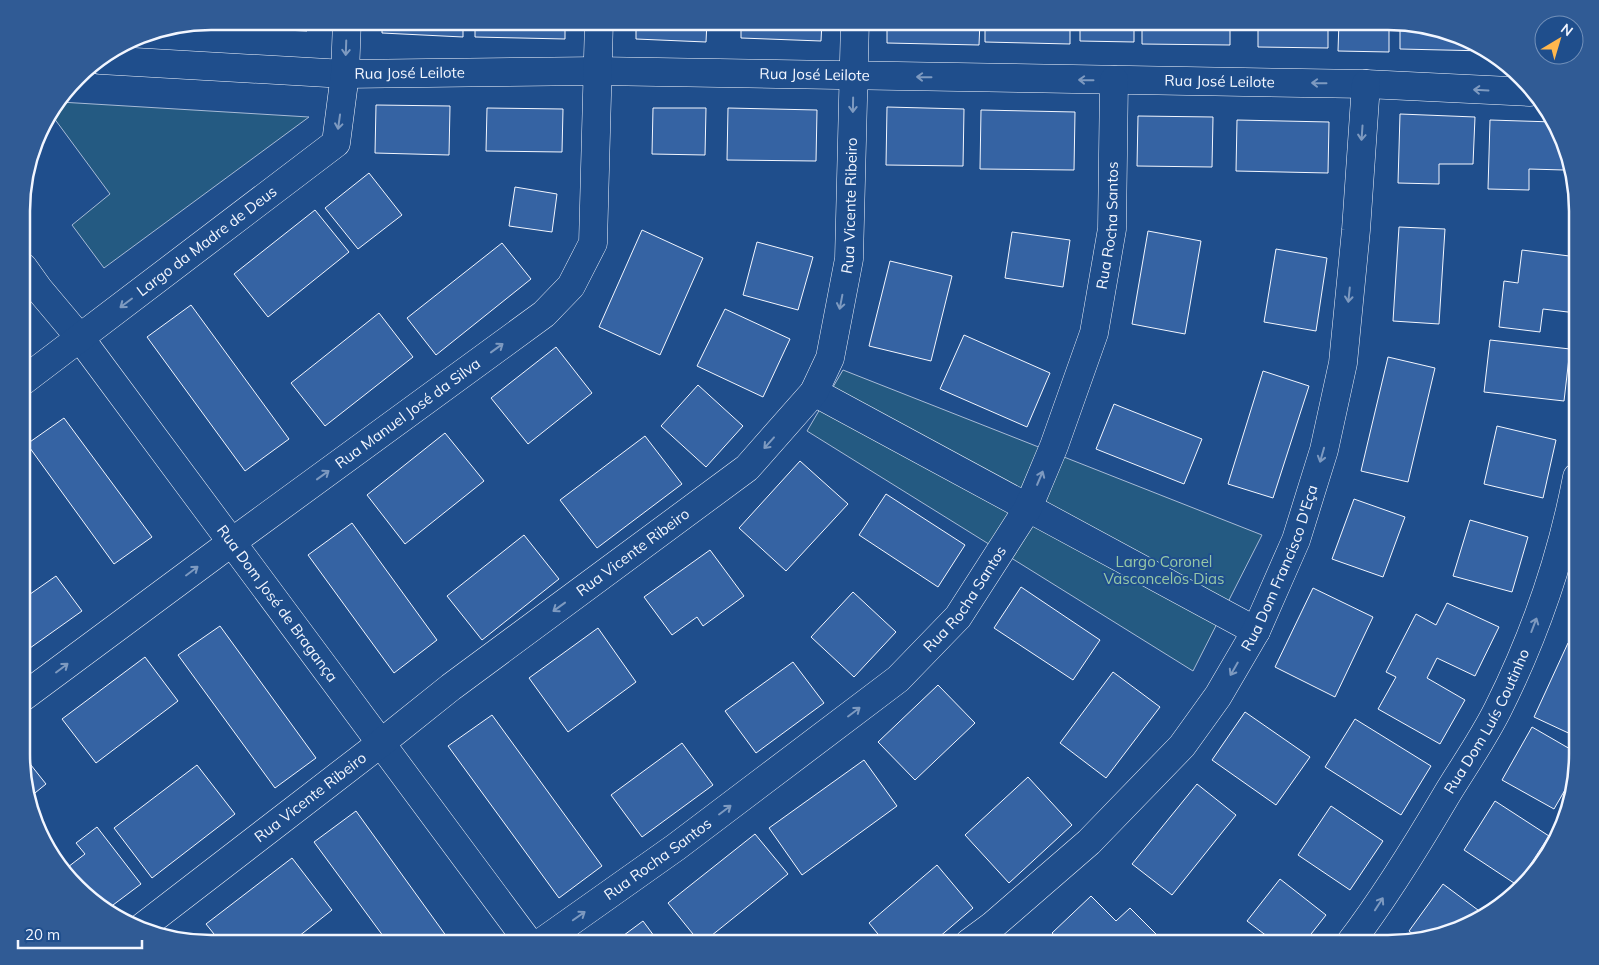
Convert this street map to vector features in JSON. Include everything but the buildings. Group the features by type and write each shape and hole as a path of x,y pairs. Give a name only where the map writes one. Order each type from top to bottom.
{"street":[{"name":"Largo da Madre de Deus","path":"30,376 336,143 345,74 346,30"},
{"name":"Rua Manuel José da Silva","path":"30,692 544,314 571,286 593,243 598,30"},
{"name":"Rua Vicente Ribeiro","path":"147,923 451,687 747,468 814,392 830,358 849,259 854,30"},
{"name":"Rua José Leilote","path":"111,61 345,74 597,71 1366,84 1524,92"},
{"name":"Rua Rocha Santos","path":"552,935 676,847 898,679 958,617 1028,508 1054,446 1094,333 1112,229 1114,80"},
{"name":"Rua Dom Francisco D'Eça","path":"980,935 1089,842 1182,746 1218,696 1256,631 1296,540 1324,450 1343,362 1356,230 1366,84"},
{"name":"Rua Dom José de Bragança","path":"30,277 80,338 523,935"},
{"path":"814,392 1256,631"},
{"name":"Rua Dom Luís Coutinho","path":"1356,935 1373,913 1432,821 1497,710 1534,626 1569,521"}],"green space":[{"path":"66,102 309,117 104,268 72,225 110,194 55,119"},
{"name":"Largo Coronel Vasconcelos Dias","path":"843,370 1262,535 1193,671 807,431"}]}
